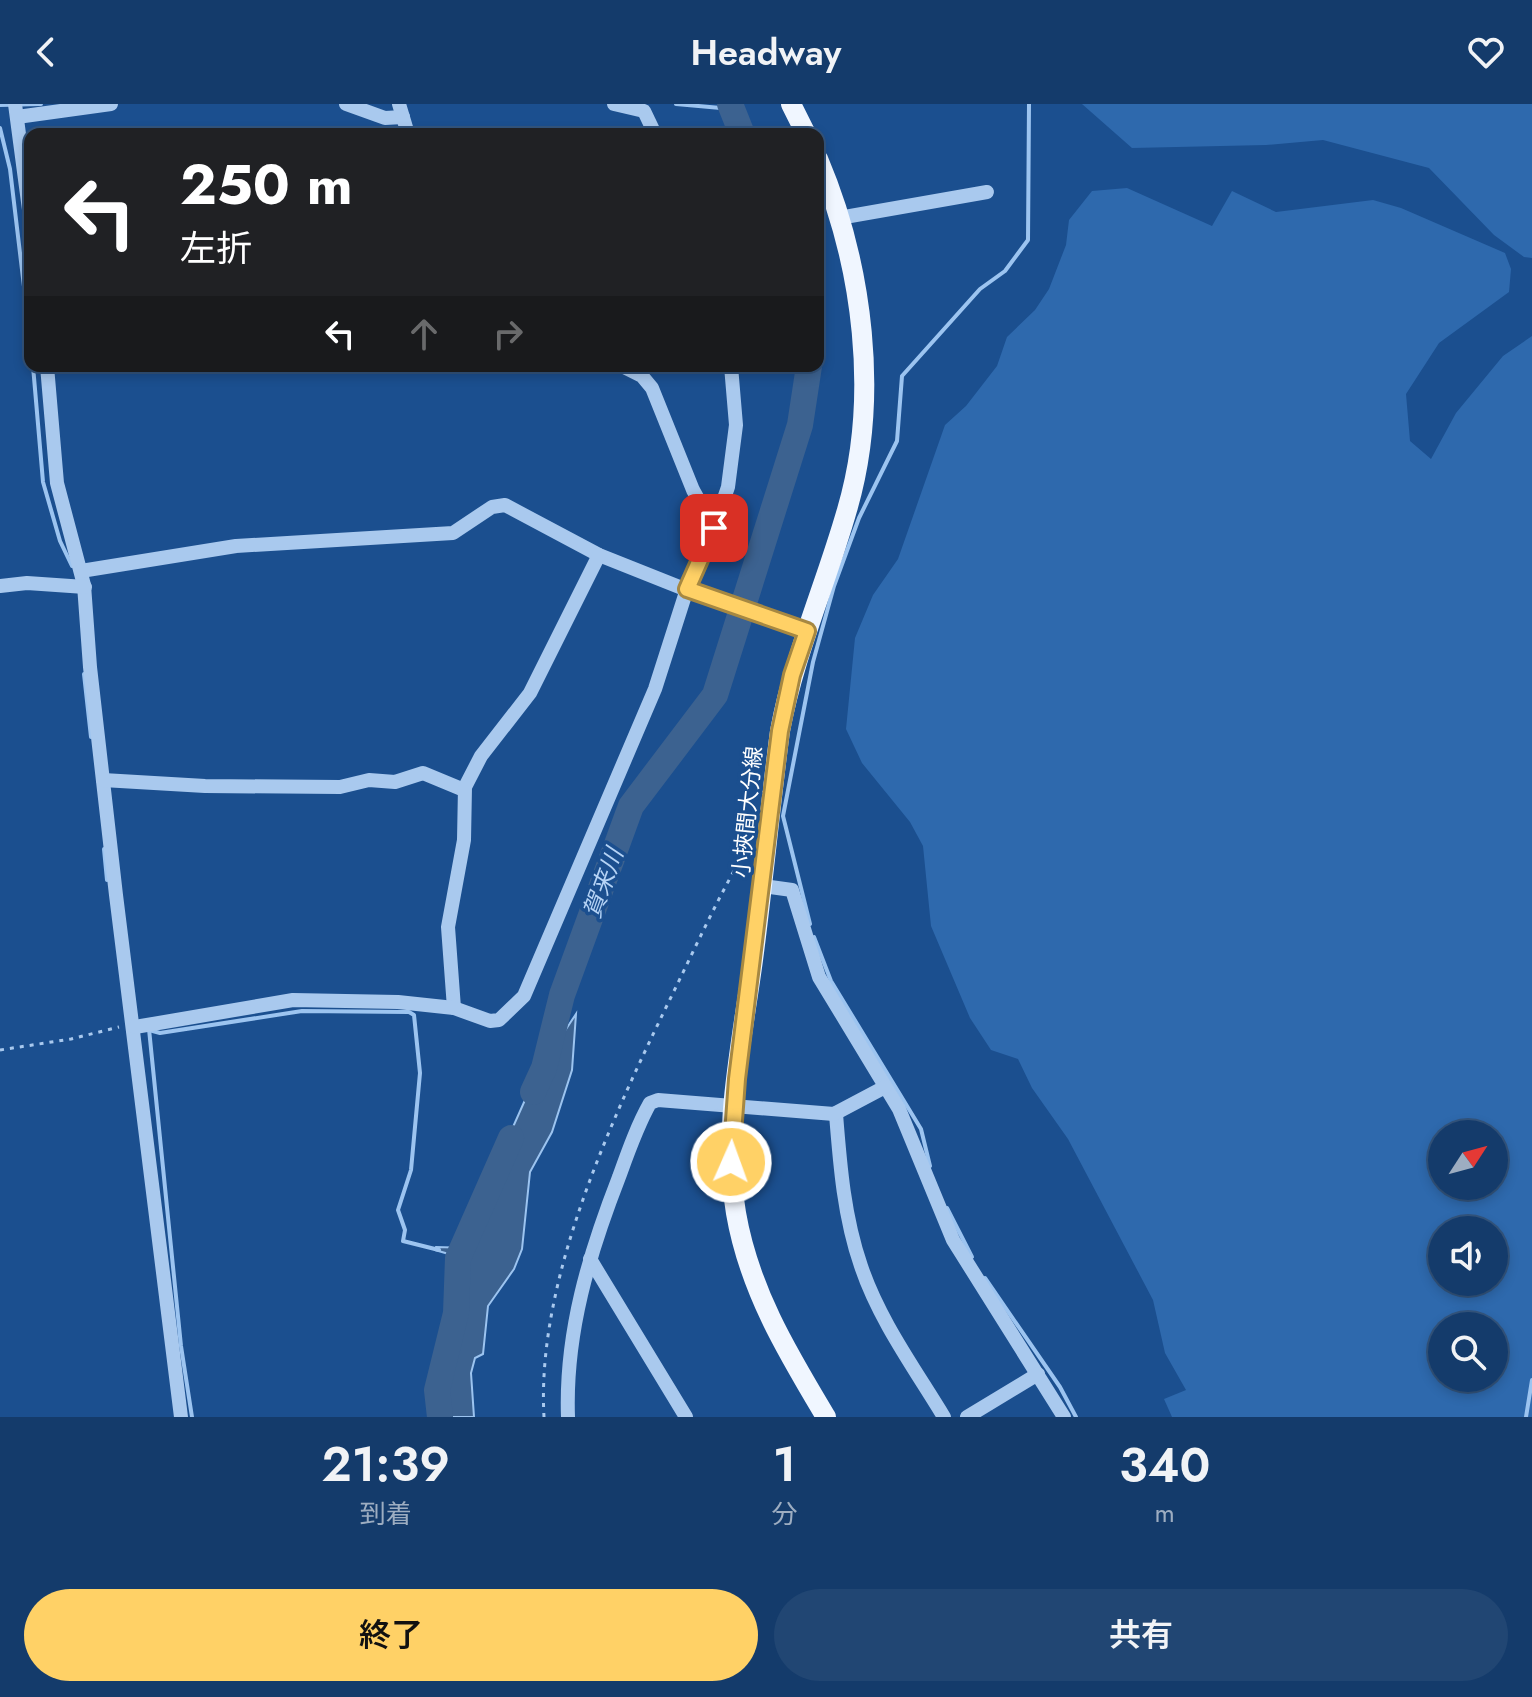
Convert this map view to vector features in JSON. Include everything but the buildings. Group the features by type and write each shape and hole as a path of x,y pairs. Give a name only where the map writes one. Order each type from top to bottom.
{"main road":[{"path":"791,104 803,128"},
{"name":"小挾間大分線","path":"824,176 839,218 861,340 862,421 848,507 799,628 780,731 734,1106 732,1179 748,1263 776,1332 826,1417"}],"street":[{"path":"24,171 16,110 111,104"},
{"path":"346,104 385,118 401,110"},
{"path":"614,104 644,111 652,128"},
{"path":"839,218 987,192"},
{"path":"48,372 57,483 85,587 103,780 181,1417"},
{"path":"634,372 652,388 693,490 714,528"},
{"path":"135,1027 293,1000 398,1002 454,1008 490,1021 499,1020 528,989 655,689 728,487 735,444 731,372"},
{"path":"81,571 236,546 453,533 492,507 505,505 599,555 799,628"},
{"path":"454,1008 448,927 464,840 464,790 481,756 530,693 599,555"},
{"path":"0,586 27,583 85,587"},
{"path":"103,780 175,781 205,786 340,787 369,780 395,782 423,773 464,790"},
{"path":"763,886 792,890 819,977 907,1126 927,1182 953,1240 985,1296 1064,1417"},
{"path":"568,1417 570,1342 590,1259 650,1103 658,1100 836,1114 885,1087"},
{"path":"836,1114 844,1197 861,1266 884,1317 944,1417"},
{"path":"590,1259 686,1417"},
{"path":"967,1417 1038,1374"}],"path":[{"path":"0,1050 135,1027"}],"shaded area":[{"path":"1082,104 1532,104 1532,258 1524,257 1494,235 1429,168 1323,140 1266,145 1132,148"},
{"path":"1127,188 1212,226 1232,191 1276,212 1373,200 1401,208 1505,253 1511,269 1509,292 1439,343 1406,394 1410,441 1431,459 1456,413 1503,356 1532,336 1532,1417 1172,1417 1164,1399 1186,1390 1165,1353 1153,1300 1068,1139 1032,1088 1018,1059 991,1050 970,1018 931,926 923,846 910,822 862,763 846,729 855,638 873,595 898,559 945,425 966,406 997,366 1007,337 1035,310 1049,289 1066,245 1069,220 1092,191"},
{"path":"576,1014 572,1070 552,1132 530,1172 522,1249 514,1269 488,1306 483,1354 475,1358 471,1373 474,1417 446,1417 440,1360 443,1339 459,1311 466,1259 435,1250 436,1247 471,1248 505,1145 537,1073"}],"waterway":[{"path":"0,105 41,104"},
{"path":"676,104 732,109"},
{"name":"賀来川","path":"730,104 740,128"},
{"path":"810,924 783,816 813,662 834,586 859,518 897,441 902,376 980,289 1005,271 1028,240 1029,104"},
{"path":"0,128 10,169 24,287"},
{"path":"34,372 43,482 60,541 72,566"},
{"name":"賀来川","path":"533,1092 544,1068 562,995 631,806 715,695 800,425 808,372"},
{"path":"84,674 91,737"},
{"path":"104,849 107,880"},
{"path":"814,937 831,981 921,1129 930,1166"},
{"path":"149,1030 160,1033 302,1011 409,1012 414,1015 420,1073 411,1170 398,1210 405,1230 403,1241 439,1250"},
{"path":"149,1029 181,1346 192,1417"},
{"name":"賀来川","path":"440,1417 437,1390 456,1313 458,1258 511,1138"},
{"path":"947,1208 972,1257"},
{"path":"985,1278 1060,1387 1076,1417"},
{"path":"1526,1417 1532,1380"}],"route":[{"path":"714,528 687,589 807,631 787,693 780,731 737,1079 731,1162"}]}
